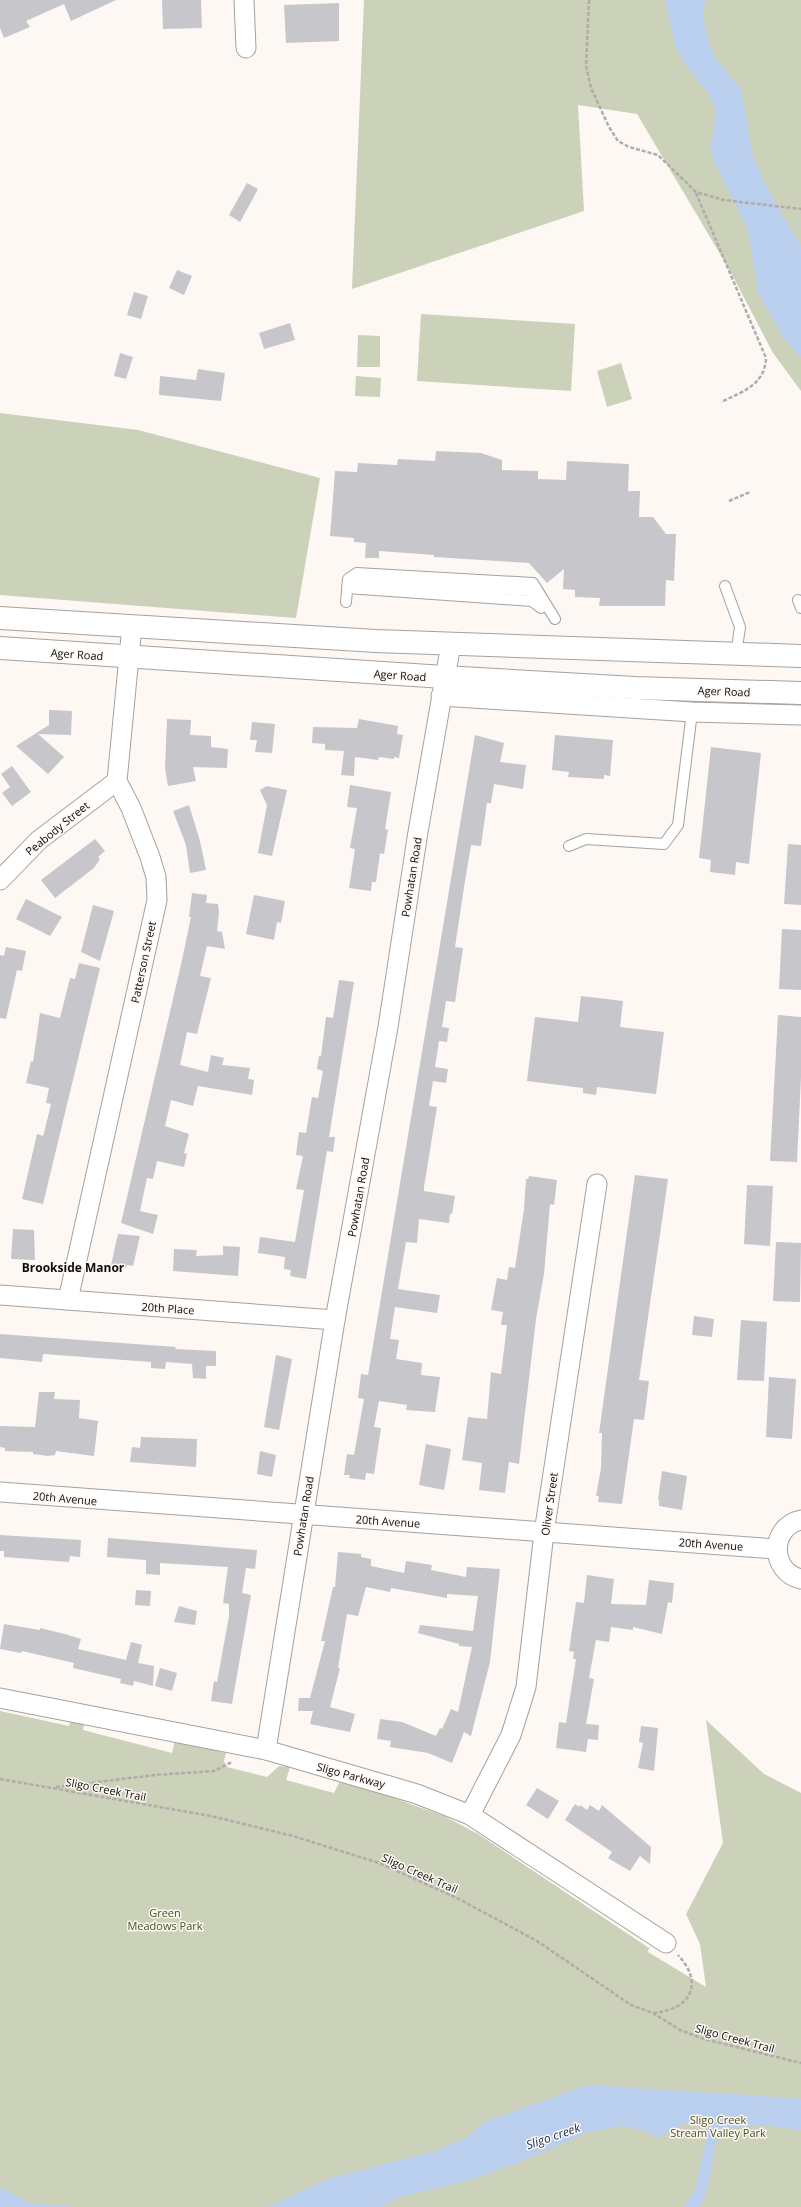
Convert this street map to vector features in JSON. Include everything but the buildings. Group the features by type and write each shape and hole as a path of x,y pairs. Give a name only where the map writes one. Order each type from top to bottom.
{"main road":[{"path":"0,618 451,644 736,655 801,656"},
{"name":"Ager Road","path":"0,648 128,658 443,687 635,688 801,693"}],"street":[{"path":"244,0 246,48"},
{"path":"117,781 132,626"},
{"name":"Powhatan Road","path":"266,1750 335,1320 388,1027 451,644"},
{"name":"Ager Road","path":"443,687 692,712 801,715"},
{"name":"Peabody Street","path":"0,880 39,840 117,781"},
{"name":"Patterson Street","path":"68,1300 157,900 156,877 150,857 131,808 117,781"},
{"name":"Oliver Street","path":"470,1815 511,1736 526,1687 544,1533 597,1184"},
{"name":"20th Place","path":"0,1295 335,1320"},
{"name":"20th Avenue","path":"0,1492 776,1549"},
{"path":"801,1520 788,1525 782,1532 776,1549 781,1566 787,1573 801,1579"},
{"name":"Sligo Parkway","path":"0,1698 266,1750 417,1794 470,1815 666,1943"}],"lane":[{"path":"346,602 347,585 348,579 357,573 533,583 555,619 532,601 347,585"},
{"path":"725,586 740,627 736,655"},
{"path":"569,846 586,839 664,844 678,825 692,712"}],"path":[{"path":"589,0 586,66 591,88 609,127 618,140 629,147 658,155 696,192 766,358 766,370 750,388 721,402"},
{"path":"696,192 724,200 801,209"},
{"path":"729,501 750,492"},
{"path":"54,1788 155,1775 214,1771 233,1762 237,1744"},
{"name":"Sligo Creek Trail","path":"0,1779 211,1816 293,1836 379,1863 457,1898 537,1941 631,2005 652,2013 680,2030 704,2039 801,2063"},
{"path":"652,2013 667,2012 681,2002 691,1992 693,1978 686,1963 666,1943"}],"green space":[{"path":"364,0 801,0 801,391 773,353 729,269 637,114 578,105 584,211 352,289"},
{"path":"421,314 575,324 571,391 417,381"},
{"path":"358,335 380,336 380,367 357,367"},
{"path":"621,363 632,399 607,407 597,371"},
{"path":"356,376 381,378 380,397 355,396"},
{"path":"0,413 138,430 320,478 296,618 0,595"},
{"path":"0,1711 69,1726 72,1717 85,1720 83,1730 172,1753 175,1741 226,1753 224,1761 227,1767 267,1777 279,1766 290,1767 286,1780 334,1793 341,1779 444,1816 478,1834 649,1948 648,1952 706,1987 700,1944 686,1914 723,1843 706,1720 764,1774 801,1793 801,2207 0,2207"}],"water":[{"path":"665,0 705,0 703,16 708,39 715,58 741,89 753,156 768,190 801,246 801,358 782,336 758,293 748,230 715,164 710,149 716,112 709,95 683,62 674,42"},
{"name":"Sligo creek","path":"588,2085 801,2099 801,2130 760,2125 722,2129 715,2148 708,2188 700,2207 683,2207 695,2191 709,2126 684,2123 658,2138 642,2130 622,2126 589,2132 530,2158 468,2181 403,2196 381,2207 267,2207 329,2178 435,2151 464,2139 486,2121"},
{"path":"0,2187 29,2203 76,2207 0,2207"}],"district":[{"name":"Brookside Manor","path":"73,1267"}],"park label":[{"name":"Green Meadows Park","path":"165,1918"},
{"name":"Sligo Creek Stream Valley Park","path":"718,2125"}]}
